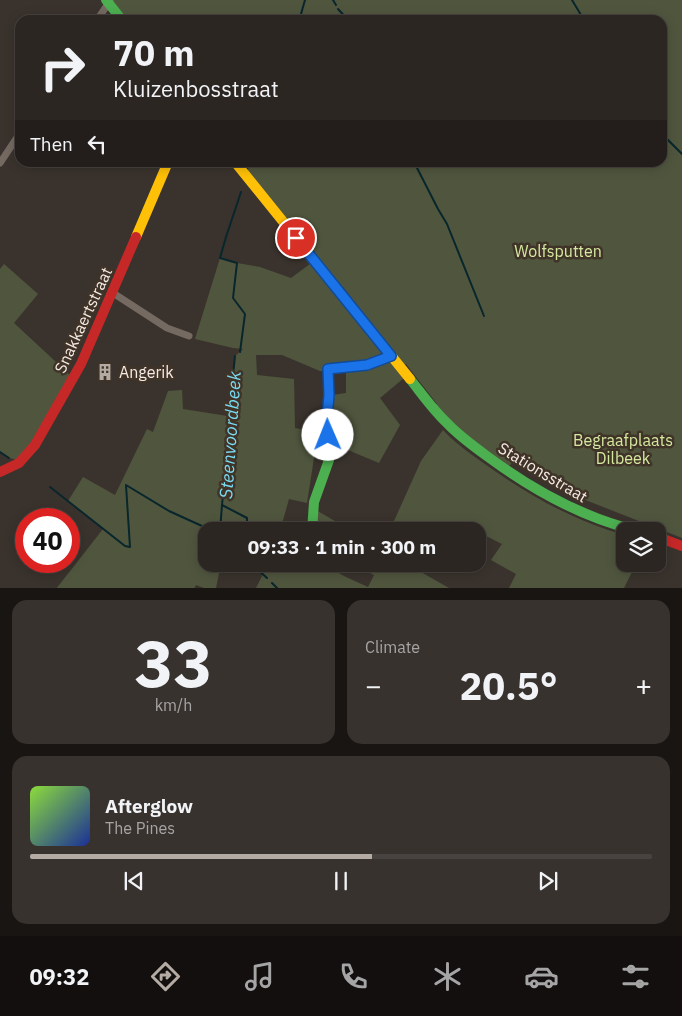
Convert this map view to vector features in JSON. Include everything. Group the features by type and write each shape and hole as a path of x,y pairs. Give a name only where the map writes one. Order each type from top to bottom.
{"street":[{"path":"100,15 108,1 118,15"},
{"path":"0,163 15,140"},
{"name":"Snakkaertstraat","path":"0,472 19,463 35,445 81,364 166,167"},
{"name":"Stationsstraat","path":"240,167 437,413 453,430 511,474 587,515 616,525"},
{"path":"113,293 167,328 189,336"},
{"path":"313,522 314,502 329,460 327,418 329,395 328,369 367,365 391,356"},
{"path":"666,540 682,546"}],"green space":[{"name":"Wolfsputten","path":"112,0 682,0 682,538 666,532 666,522 641,522 588,501 546,482 549,475 513,461 508,468 461,435 406,364 404,365 247,170 248,167 667,167 667,15 124,15"},
{"path":"220,258 260,267 291,278 310,264 327,282 404,378 380,398 400,425 379,463 331,443 332,395 346,393 346,367 320,371 282,355 256,355 257,375 294,379 295,428 318,432 307,503 289,499 283,522 198,522 198,572 219,572 216,588 204,588 196,585 194,588 57,588 69,573 80,573 80,558 103,529 80,511 80,508 77,508 68,501 83,477 115,495 147,429 153,432 168,391 182,390 183,409 240,418 240,384 232,381 235,356 243,349 195,339"},
{"path":"4,264 38,294 14,323 70,375 32,443 18,460 9,458 0,452 0,269"},
{"path":"443,430 456,443 532,495 568,514 616,532 616,572 632,572 624,588 509,588 516,574 491,560 502,544 486,536 486,522 394,521 421,461"},
{"path":"316,510 337,522 315,522"},
{"path":"264,572 337,572 368,587 374,575 368,572 421,572 449,588 256,588"}],"waterway":[{"name":"Steenvoordbeek","path":"302,15 305,0"},
{"path":"333,0 336,5"},
{"path":"572,0 581,15"},
{"path":"338,9 343,15"},
{"path":"667,139 682,154"},
{"path":"417,167 447,224 484,316"},
{"name":"Steenvoordbeek","path":"240,352 245,314 233,298 237,263 220,258 241,192"},
{"name":"Steenvoordbeek","path":"235,356 222,505 247,518 247,522"},
{"path":"0,452 9,458"},
{"path":"50,487 125,546 130,547 126,485 169,511 198,524"},
{"path":"221,522 222,505"},
{"name":"Steenvoordbeek","path":"260,572 267,578"},
{"name":"Steenvoordbeek","path":"272,583 277,588"}],"traffic: fast":[{"path":"106,0 118,15"},
{"path":"313,522 314,502 329,460 327,418 329,395 328,369 367,365 391,356"},
{"path":"410,379 432,407 452,428 508,471 543,493 580,511 616,525"}],"traffic: slow":[{"path":"136,237 166,167"},
{"path":"239,167 410,379"}],"traffic: jam":[{"path":"0,472 19,463 35,445 81,364 136,237"},
{"path":"666,540 682,546"}],"place":[{"name":"Angerik","path":"105,372"}],"route":[{"path":"296,238 391,356 367,365 328,369 328,435"}],"park label":[{"name":"Begraafplaats Dilbeek","path":"623,449"}]}
